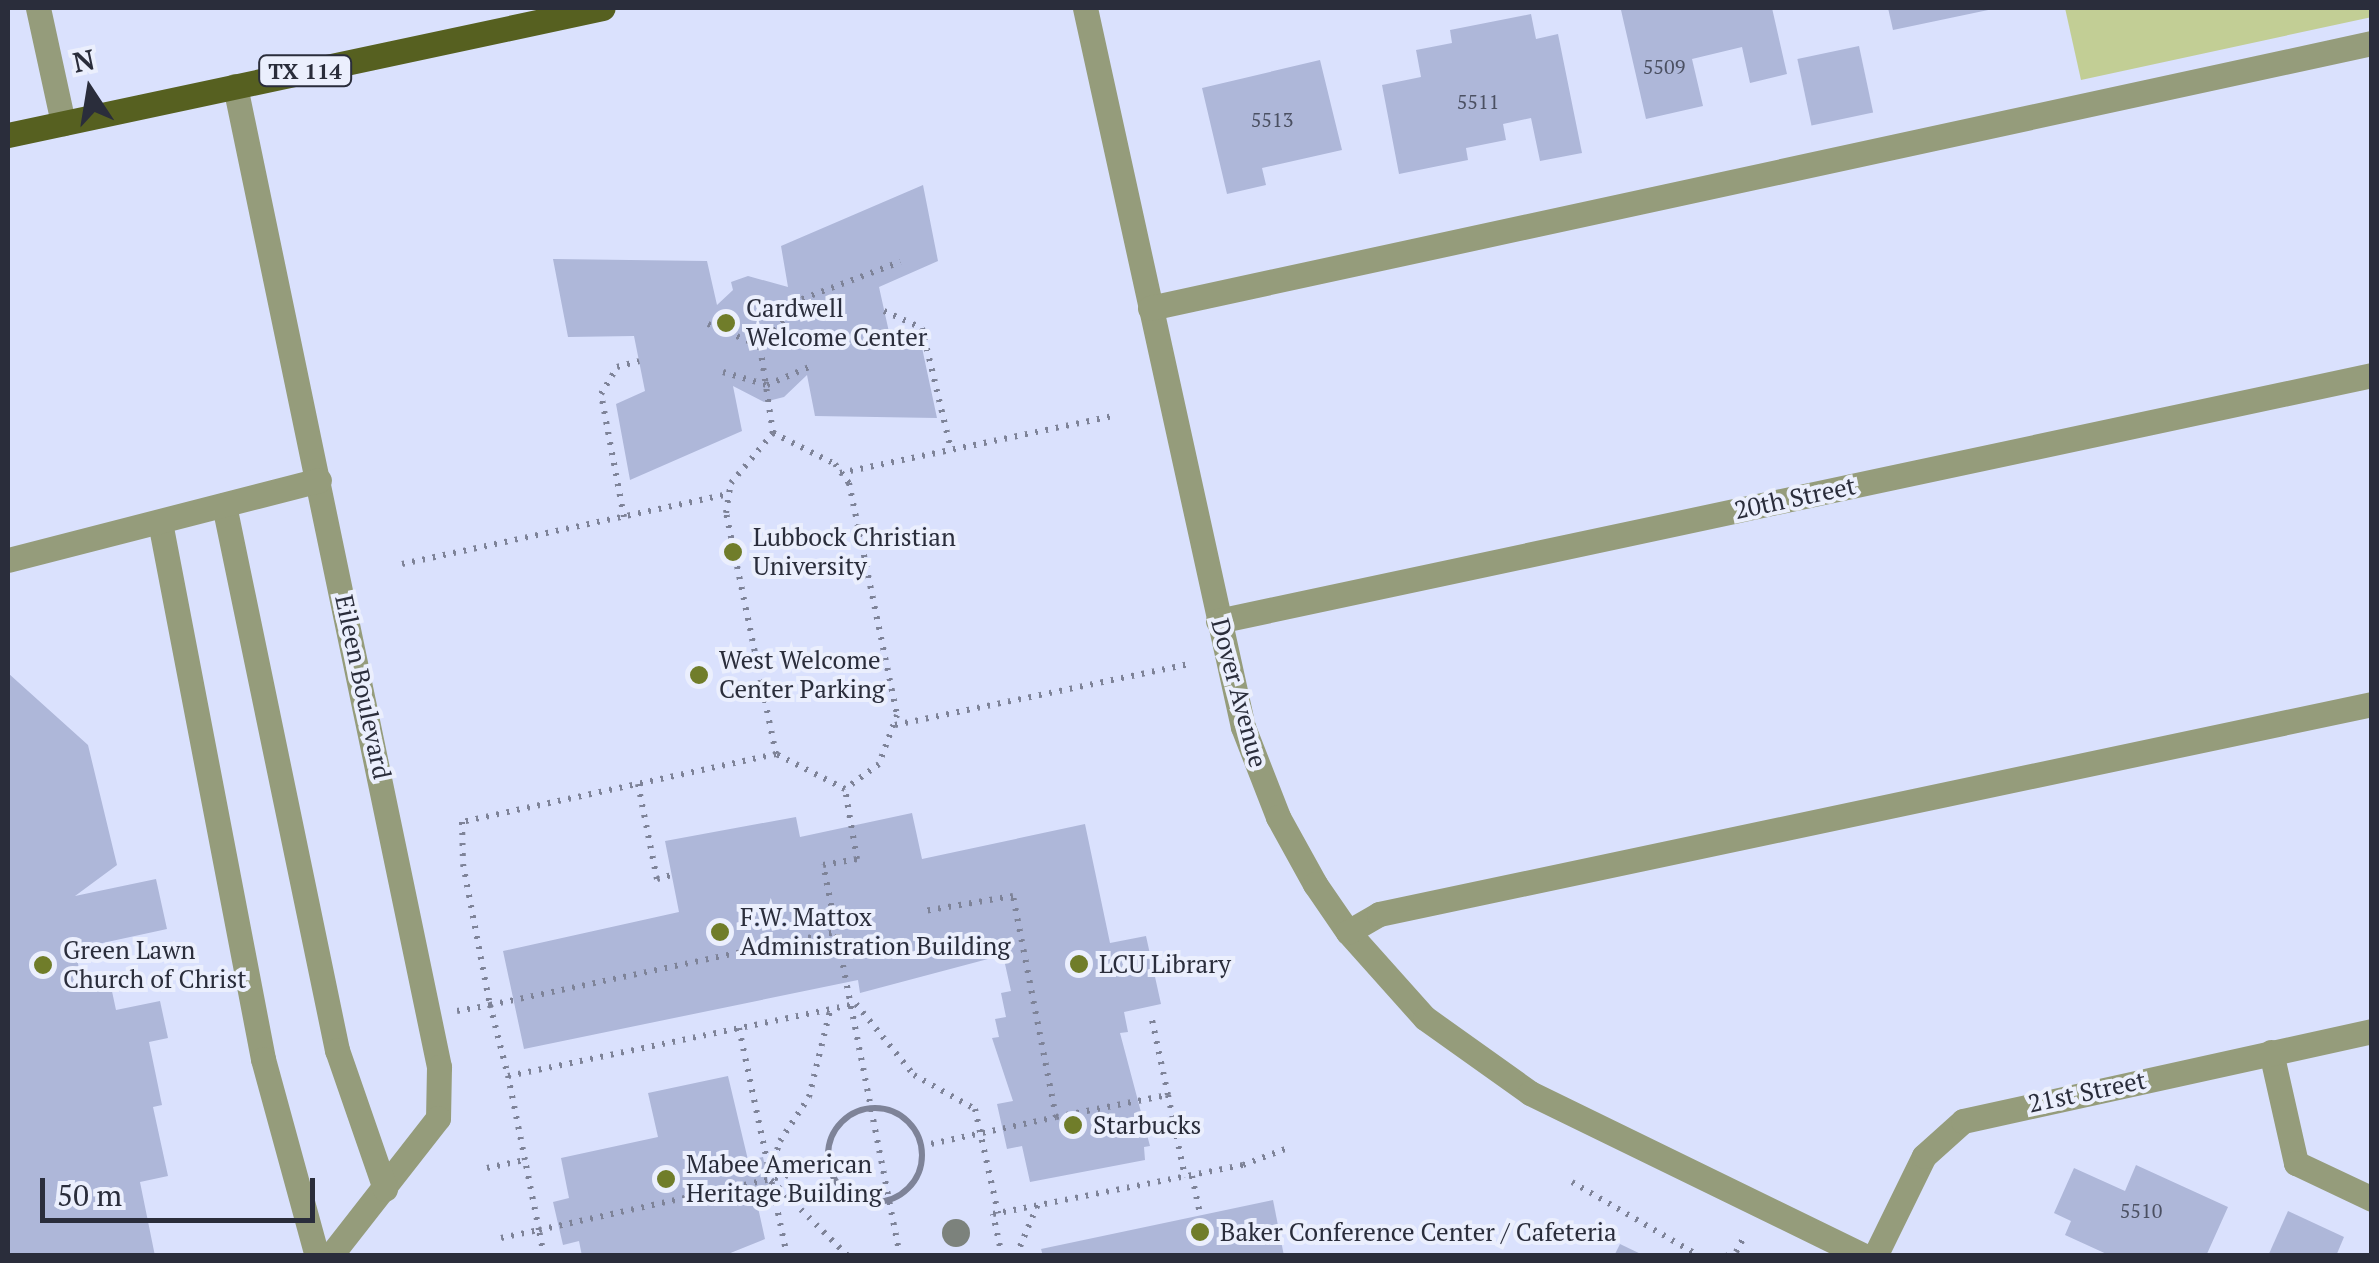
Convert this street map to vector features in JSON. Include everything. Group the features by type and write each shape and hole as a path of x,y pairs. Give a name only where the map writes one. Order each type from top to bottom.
{"main road":[{"name":"TX 114","path":"8,135 603,8"}],"street":[{"path":"38,8 63,123"},
{"name":"Dover Avenue","path":"1085,8 1244,726 1278,817 1348,932 1426,1018 1530,1093 1864,1256"},
{"path":"1150,308 2372,43"},
{"name":"Eileen Boulevard","path":"235,86 439,1067 438,1118 386,1190 330,1256"},
{"name":"20th Street","path":"1218,621 2372,375"},
{"path":"8,560 319,480"},
{"path":"224,505 337,1050 386,1190"},
{"path":"160,522 263,1059 317,1256"},
{"path":"1348,932 1379,914 2372,704"},
{"name":"21st Street","path":"1875,1256 1924,1156 1946,1130 1985,1114 2372,1031"},
{"path":"2271,1052 2296,1163 2372,1199"}],"path":[{"path":"760,346 802,299 900,262"},
{"path":"884,311 922,328 951,450"},
{"path":"708,324 760,346"},
{"path":"760,346 772,433 729,494 726,513 776,754"},
{"path":"624,516 601,394 617,367 640,361"},
{"path":"722,372 766,386 814,365"},
{"path":"840,472 1113,416"},
{"path":"772,433 840,472 850,483 895,725 879,764 845,789"},
{"path":"402,564 729,494"},
{"path":"895,725 1186,664"},
{"path":"544,1256 463,864 462,822 776,754 845,789"},
{"path":"638,784 657,879 672,876"},
{"path":"845,789 857,859 823,865 846,1006 900,1256"},
{"path":"924,911 1014,896 1056,1117"},
{"path":"456,1011 832,933"},
{"path":"508,1076 856,1004 914,1075 975,1109 998,1213"},
{"path":"770,1179 775,1151 810,1098 830,1010"},
{"path":"1151,1015 1200,1215"},
{"path":"739,1028 787,1256"},
{"path":"921,1146 1168,1095"},
{"path":"868,1109 904,1117 921,1146 919,1173 888,1200 853,1198 829,1166 834,1130 868,1109"},
{"path":"1002,1256 993,1214 1188,1176 1288,1148"},
{"path":"487,1168 525,1160"},
{"path":"501,1238 829,1166"},
{"path":"770,1179 848,1256"},
{"path":"1572,1182 1699,1256"},
{"path":"1016,1256 1038,1203"},
{"path":"1726,1256 1736,1252 1745,1235"}],"green space":[{"path":"2065,8 2371,8 2372,17 2081,80"}],"building":[{"path":"1772,8 1787,74 1750,83 1742,47 1692,59 1703,106 1646,119 1621,10"},
{"path":"1888,8 1993,8 1993,9 1893,30"},
{"path":"1531,14 1536,39 1558,34 1582,153 1540,161 1531,118 1503,124 1506,140 1466,148 1468,160 1399,174 1382,85 1421,77 1416,50 1452,43 1450,30"},
{"path":"1859,46 1873,113 1812,126 1797,59"},
{"path":"1320,60 1342,150 1262,168 1266,185 1227,194 1202,88"},
{"name":"Cardwell Welcome Center","path":"923,185 938,261 879,287 891,341 921,343 937,418 815,416 807,375 784,397 764,402 733,386 742,431 630,480 616,404 645,391 634,336 568,337 553,259 707,261 717,305 733,290 731,282 748,276 788,287 781,246"},
{"name":"Green Lawn Church of Christ","path":"8,673 88,745 117,865 75,896 156,879 167,929 75,949 83,988 110,982 116,1010 160,1001 168,1038 149,1042 162,1105 153,1107 168,1176 140,1182 155,1256 8,1256"},
{"path":"912,813 922,859 1085,824 1110,943 1146,936 1161,1004 1124,1012 1128,1032 1120,1033 1150,1146 1144,1147 1145,1160 1030,1182 1022,1146 1007,1149 997,1104 1013,1101 992,1038 999,1037 995,1019 1006,1017 1001,993 1011,991 1003,955 860,993 858,980 524,1049 503,951 679,912 665,841 796,817 800,837"},
{"name":"Mabee American Heritage Building","path":"728,1076 748,1160 763,1157 772,1200 757,1203 765,1239 723,1256 582,1256 579,1241 563,1245 553,1202 569,1198 561,1158 658,1137 648,1093"},
{"path":"2136,1165 2228,1207 2206,1256 2111,1256 2065,1235 2071,1221 2054,1213 2074,1168 2125,1191"},
{"name":"Baker Conference Center / Cafeteria","path":"1273,1200 1284,1256 1043,1256 1041,1249"},
{"path":"2288,1211 2344,1237 2336,1256 2268,1256"},
{"path":"1620,1244 1645,1256 1614,1256"}],"place":[{"name":"Cardwell Welcome Center","path":"726,323"},
{"name":"Lubbock Christian University","path":"733,552"},
{"name":"West Welcome Center Parking","path":"699,675"},
{"name":"F.W. Mattox Administration Building","path":"720,932"},
{"name":"LCU Library","path":"1079,964"},
{"name":"Green Lawn Church of Christ","path":"43,965"},
{"name":"Starbucks","path":"1073,1125"},
{"name":"Mabee American Heritage Building","path":"666,1179"},
{"name":"Baker Conference Center / Cafeteria","path":"1200,1232"}]}
